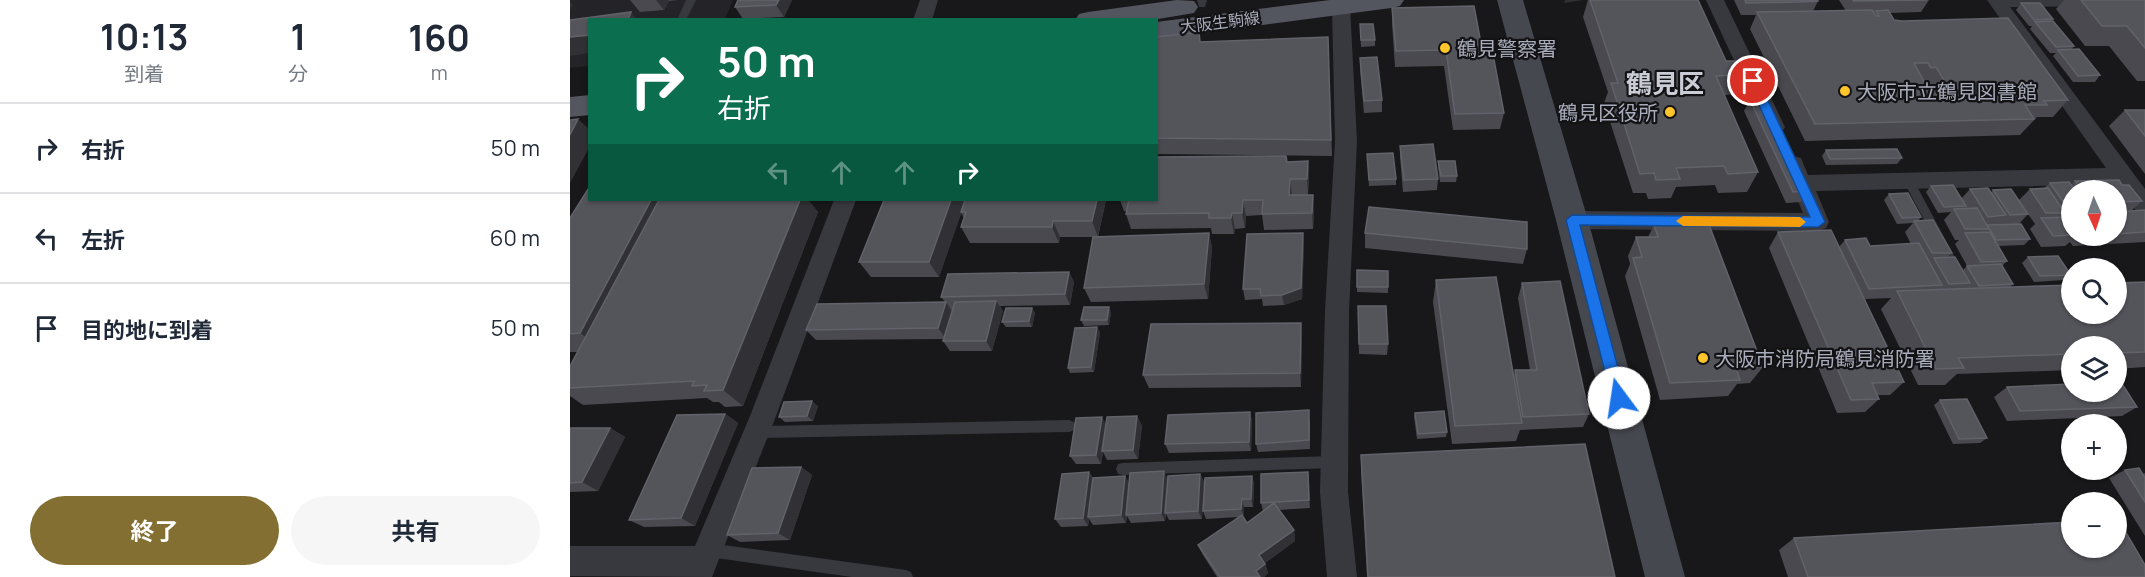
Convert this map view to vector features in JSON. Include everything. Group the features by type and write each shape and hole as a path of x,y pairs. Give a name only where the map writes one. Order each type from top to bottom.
{"main road":[{"name":"大阪生駒線","path":"1101,18 1202,3 1242,0"},
{"name":"大阪生駒線","path":"1158,30 1391,0"},
{"path":"570,86 588,84"},
{"path":"570,107 588,105"}],"street":[{"path":"923,18 929,0"},
{"path":"1510,0 1572,220 1665,577"},
{"path":"1572,220 1818,222 1802,183 1715,0"},
{"path":"1996,1 2124,0"},
{"path":"1996,1 2145,206"},
{"path":"1341,6 1346,141 1337,311 1334,492 1342,577"},
{"path":"1802,183 2124,176"},
{"path":"570,561 703,563 845,201"}],"lane":[{"path":"682,18 691,0"},
{"path":"1908,180 1949,257"},
{"path":"756,432 1069,426"},
{"path":"1124,469 1335,462"},
{"path":"703,563 906,577"}],"shaded area":[{"path":"570,0 733,0 725,18 588,18 588,66 570,68"}],"building":[{"path":"738,0 779,0 776,5 735,7"},
{"path":"1590,0 1698,0 1726,61 1744,61 1751,74 1716,76 1758,172 1728,174 1724,166 1676,168 1680,179 1656,180 1654,173 1640,174 1611,83 1618,83"},
{"path":"1745,0 1798,0 1799,2 1746,3"},
{"path":"1800,0 1818,0 1818,1 1801,2"},
{"path":"1853,0 1927,0 1854,1"},
{"path":"2081,0 2145,0 2145,48 2127,26 2102,26"},
{"path":"2021,3 2040,3 2053,19 2034,20"},
{"path":"1474,6 1482,49 1492,49 1504,113 1455,114 1446,50 1396,51 1392,8"},
{"path":"1872,10 1876,16 1879,16 1876,11 1888,10 1894,20 1902,21 2008,18 2068,100 2044,101 2047,105 2025,105 2034,119 1815,124 1757,12","holes":["1914,63 1928,63 1931,68 1936,67 1950,90 1929,91"]},
{"path":"631,12 629,18 588,18 588,35 570,37 570,20"},
{"path":"2053,21 2074,46 2056,47 2035,22"},
{"path":"1360,24 1373,24 1375,40 1361,40"},
{"path":"1199,32 1200,42 1328,37 1331,140 1158,138 1158,37"},
{"path":"2079,49 2100,75 2078,76 2058,50"},
{"path":"1377,57 1382,100 1364,101 1360,58"},
{"path":"1764,99 1808,191 1793,192 1750,100"},
{"path":"2125,110 2145,110 2145,136"},
{"path":"578,119 570,135 570,120"},
{"path":"1433,144 1438,179 1404,180 1400,146"},
{"path":"1897,149 1902,158 1830,159 1826,150"},
{"path":"1393,153 1396,179 1369,180 1367,154"},
{"path":"1286,156 1287,162 1308,161 1307,179 1290,179 1289,195 1313,195 1312,213 1262,214 1263,200 1243,200 1242,213 1232,213 1231,218 1209,218 1209,213 1126,214 1129,201 1158,201 1158,157"},
{"path":"1438,161 1455,161 1457,176 1441,176"},
{"path":"2061,182 2061,199 2050,183"},
{"path":"1953,185 1966,206 1944,207 1931,186"},
{"path":"2127,185 2129,185 2142,201 2127,202"},
{"path":"1988,188 2006,215 1988,217 1970,189"},
{"path":"2048,188 2061,207 2061,213 2046,213 2030,189"},
{"path":"588,189 588,201 650,201 580,333 570,334 570,218"},
{"path":"2011,189 2028,214 2010,215 1993,190"},
{"path":"1908,193 1921,217 1902,218 1889,194"},
{"path":"658,201 800,201 723,390 704,391 707,385 692,386 694,381 570,388 570,366"},
{"path":"884,201 951,201 929,262 859,262"},
{"path":"965,201 1097,201 1092,221 1053,221 1052,227 961,227 966,212 961,212"},
{"path":"1369,207 1527,222 1527,249 1365,233"},
{"path":"1977,208 1989,229 1965,229 1954,209"},
{"path":"2145,210 2145,232 2127,233 2127,211"},
{"path":"2061,217 2061,236 2053,236 2041,218"},
{"path":"1933,220 1952,253 1932,253 1914,221"},
{"path":"1708,222 1763,367 1736,368 1740,380 1670,383 1633,258 1642,257 1636,237 1658,237 1654,225"},
{"path":"2021,224 2030,239 1996,240 1987,225"},
{"path":"1831,230 1904,382 1872,383 1879,399 1851,400 1778,232"},
{"path":"1990,232 2007,261 1981,262 1965,233"},
{"path":"1209,233 1204,284 1084,288 1093,237"},
{"path":"1303,233 1301,288 1282,295 1261,296 1260,289 1243,289 1247,234"},
{"path":"1866,238 1870,246 1919,243 1942,285 1869,289 1845,240"},
{"path":"2058,256 2061,260 2061,275 2040,276 2028,257"},
{"path":"1955,257 1970,283 1949,284 1934,258"},
{"path":"2001,264 2013,284 1979,286 1967,266"},
{"path":"1357,270 1388,271 1388,287 1357,287"},
{"path":"1069,272 1065,294 941,297 948,274"},
{"path":"1496,277 1522,423 1455,426 1436,280"},
{"path":"1560,281 1589,414 1523,417 1515,370 1537,370 1522,283"},
{"path":"2145,282 2145,352 2127,353 2127,336 2061,336 2061,354 1958,358 1964,368 1936,369 1897,291 2061,285 2061,324 2127,324 2127,283"},
{"path":"996,301 986,341 943,341 955,302"},
{"path":"946,302 938,328 806,330 817,304"},
{"path":"1358,306 1386,306 1388,344 1359,344"},
{"path":"1084,307 1109,307 1107,320 1081,320"},
{"path":"1006,308 1032,308 1029,321 1002,322"},
{"path":"1301,323 1300,373 1143,375 1151,324"},
{"path":"1097,327 1091,367 1068,368 1075,328"},
{"path":"2061,385 2061,402 2127,402 2127,391 2137,407 2020,411 2007,387"},
{"path":"1967,399 1987,438 1959,439 1940,400"},
{"path":"812,401 807,416 779,417 784,402"},
{"path":"1309,410 1309,440 1256,444 1256,413"},
{"path":"1444,411 1447,432 1418,434 1415,413"},
{"path":"1250,412 1249,442 1165,444 1168,415"},
{"path":"725,414 681,518 629,520 677,415"},
{"path":"1137,416 1133,450 1102,451 1107,417"},
{"path":"1102,417 1096,455 1070,456 1076,418"},
{"path":"570,428 610,428 582,482 570,483"},
{"path":"1585,444 1615,577 1368,577 1361,455"},
{"path":"801,467 778,533 727,535 752,468"},
{"path":"2139,468 2145,478 2145,502 2127,473 2127,470"},
{"path":"1164,471 1161,513 1126,515 1130,473"},
{"path":"1089,472 1083,518 1055,519 1062,474"},
{"path":"1308,472 1309,500 1261,503 1261,474"},
{"path":"1200,474 1198,511 1165,513 1168,476"},
{"path":"1125,476 1121,515 1088,517 1093,478"},
{"path":"1252,476 1251,499 1242,499 1241,509 1203,511 1205,478"},
{"path":"1274,503 1294,530 1259,555 1265,564 1256,571 1260,577 1220,577 1198,545 1242,515 1247,523"},
{"path":"2061,523 2061,558 2127,558 2127,534 2145,565 2145,577 1808,577 1794,538"}],"slow traffic":[{"path":"1683,221 1800,222"}],"place":[{"name":"鶴見警察署","path":"1445,48"},
{"name":"大阪市立鶴見図書館","path":"1845,91"},
{"name":"鶴見区役所","path":"1670,112"},
{"name":"大阪市消防局鶴見消防署","path":"1703,358"}],"district":[{"name":"鶴見区","path":"1665,83"}],"route":[{"path":"1619,398 1572,220 1818,222 1753,81"}]}
